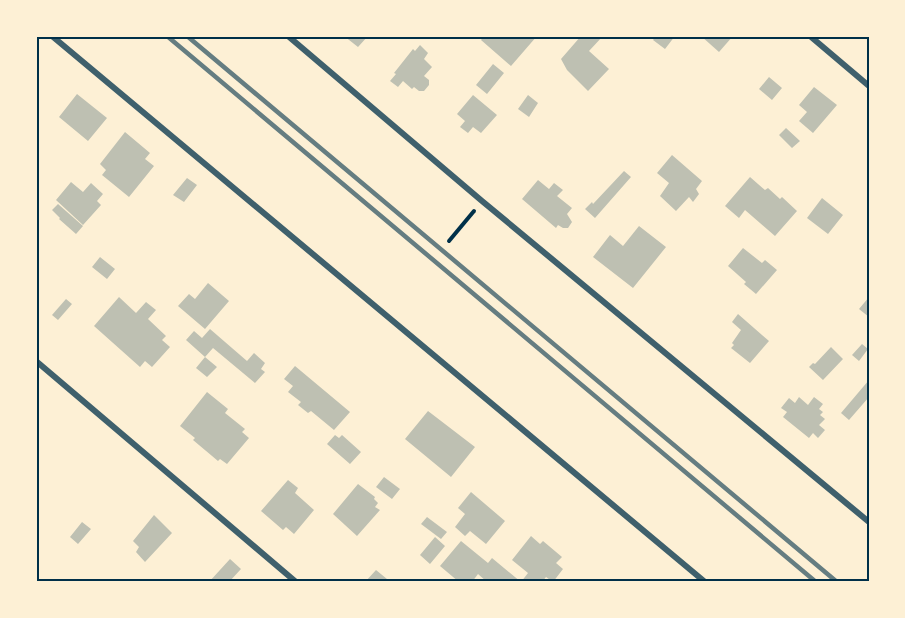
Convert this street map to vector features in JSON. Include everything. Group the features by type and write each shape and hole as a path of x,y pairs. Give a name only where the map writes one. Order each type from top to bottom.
{"street":[{"path":"52,36 705,582"},
{"path":"288,36 482,201 869,522"},
{"path":"810,36 869,86"},
{"path":"36,361 296,582"}],"path":[{"path":"448,241 467,219"}],"building":[{"path":"344,36 368,36 358,47"},
{"path":"484,36 537,36 511,66 481,40"},
{"path":"581,36 603,36 589,51 609,69 588,91 567,70 561,59"},
{"path":"656,36 675,36 665,49 653,40"},
{"path":"701,36 733,36 719,52"},
{"path":"420,45 428,53 424,59 432,67 424,76 429,80 429,85 424,91 419,91 414,87 412,89 403,81 398,87 390,81 396,74 394,73 413,49 415,51"},
{"path":"493,64 504,73 487,94 476,85"},
{"path":"769,77 782,88 772,100 759,89"},
{"path":"814,87 837,105 813,133 799,121 807,112 799,105"},
{"path":"77,94 107,118 88,141 59,117"},
{"path":"473,95 497,115 481,133 473,127 468,133 460,127 465,121 457,114"},
{"path":"528,95 538,103 529,117 518,109"},
{"path":"786,128 800,141 792,148 779,135"},
{"path":"125,132 150,153 145,159 154,166 129,197 102,175 106,170 100,164"},
{"path":"672,155 702,181 696,189 699,194 693,202 689,197 676,211 660,196 669,183 657,173"},
{"path":"624,171 631,177 595,218 585,209 592,202 593,204"},
{"path":"750,177 765,190 768,188 780,199 782,197 797,211 775,236 745,210 739,218 725,206"},
{"path":"187,178 197,185 184,202 173,195"},
{"path":"538,180 549,189 554,183 563,190 557,196 572,208 567,214 572,222 568,228 558,225 556,228 522,199"},
{"path":"71,182 83,192 91,183 103,194 97,201 101,205 83,225 56,200"},
{"path":"822,198 843,215 828,234 807,218"},
{"path":"58,204 83,226 76,234 52,210"},
{"path":"639,226 666,247 633,288 593,257 610,235 623,246"},
{"path":"743,248 762,263 765,260 777,270 756,294 728,266"},
{"path":"100,257 115,269 107,279 92,267"},
{"path":"208,283 229,301 205,329 178,306 189,294 195,299"},
{"path":"119,297 136,313 146,302 156,310 148,319 166,336 162,340 170,347 152,367 145,361 140,367 94,326"},
{"path":"869,297 869,317 859,309"},
{"path":"66,299 72,304 58,320 52,315"},
{"path":"738,314 769,341 750,363 731,348 741,330 732,322"},
{"path":"210,329 247,361 254,353 265,363 261,369 265,372 255,383 213,348 205,357 186,340 194,331 202,338"},
{"path":"862,344 868,349 859,361 852,355"},
{"path":"831,347 843,359 823,380 809,367 815,364"},
{"path":"205,357 217,367 207,377 196,368"},
{"path":"295,366 350,412 334,430 311,411 308,413 298,405 301,402 288,392 293,386 284,379"},
{"path":"869,380 869,397 849,420 841,413"},
{"path":"207,392 228,409 225,413 245,429 242,432 249,438 227,464 220,459 218,461 180,426"},
{"path":"799,397 808,405 814,397 823,404 819,409 823,412 820,415 825,419 819,425 825,430 818,438 813,433 809,438 783,417 787,412 781,408 789,398 795,403"},
{"path":"428,411 475,447 451,477 405,439"},
{"path":"335,435 339,438 342,435 361,452 350,464 327,444"},
{"path":"384,477 400,489 392,499 376,487"},
{"path":"288,480 298,488 295,493 314,510 294,534 286,527 283,530 261,511"},
{"path":"358,484 375,497 378,503 375,507 380,510 357,536 333,514"},
{"path":"471,492 505,521 486,544 470,531 465,536 455,527 465,514 458,508"},
{"path":"154,515 172,533 145,562 136,552 139,547 133,541"},
{"path":"427,517 447,532 441,539 421,524"},
{"path":"82,522 91,529 78,544 70,537"},
{"path":"531,536 540,544 543,541 562,557 556,563 563,569 553,582 546,577 542,582 521,582 528,573 512,560"},
{"path":"435,537 445,546 430,564 420,555"},
{"path":"461,541 488,563 492,558 521,582 487,582 478,574 472,582 459,582 440,566"},
{"path":"230,559 241,569 229,582 209,582"},
{"path":"376,570 387,579 384,582 365,582"}],"railway":[{"path":"167,36 816,582"},
{"path":"187,36 837,582"}]}
